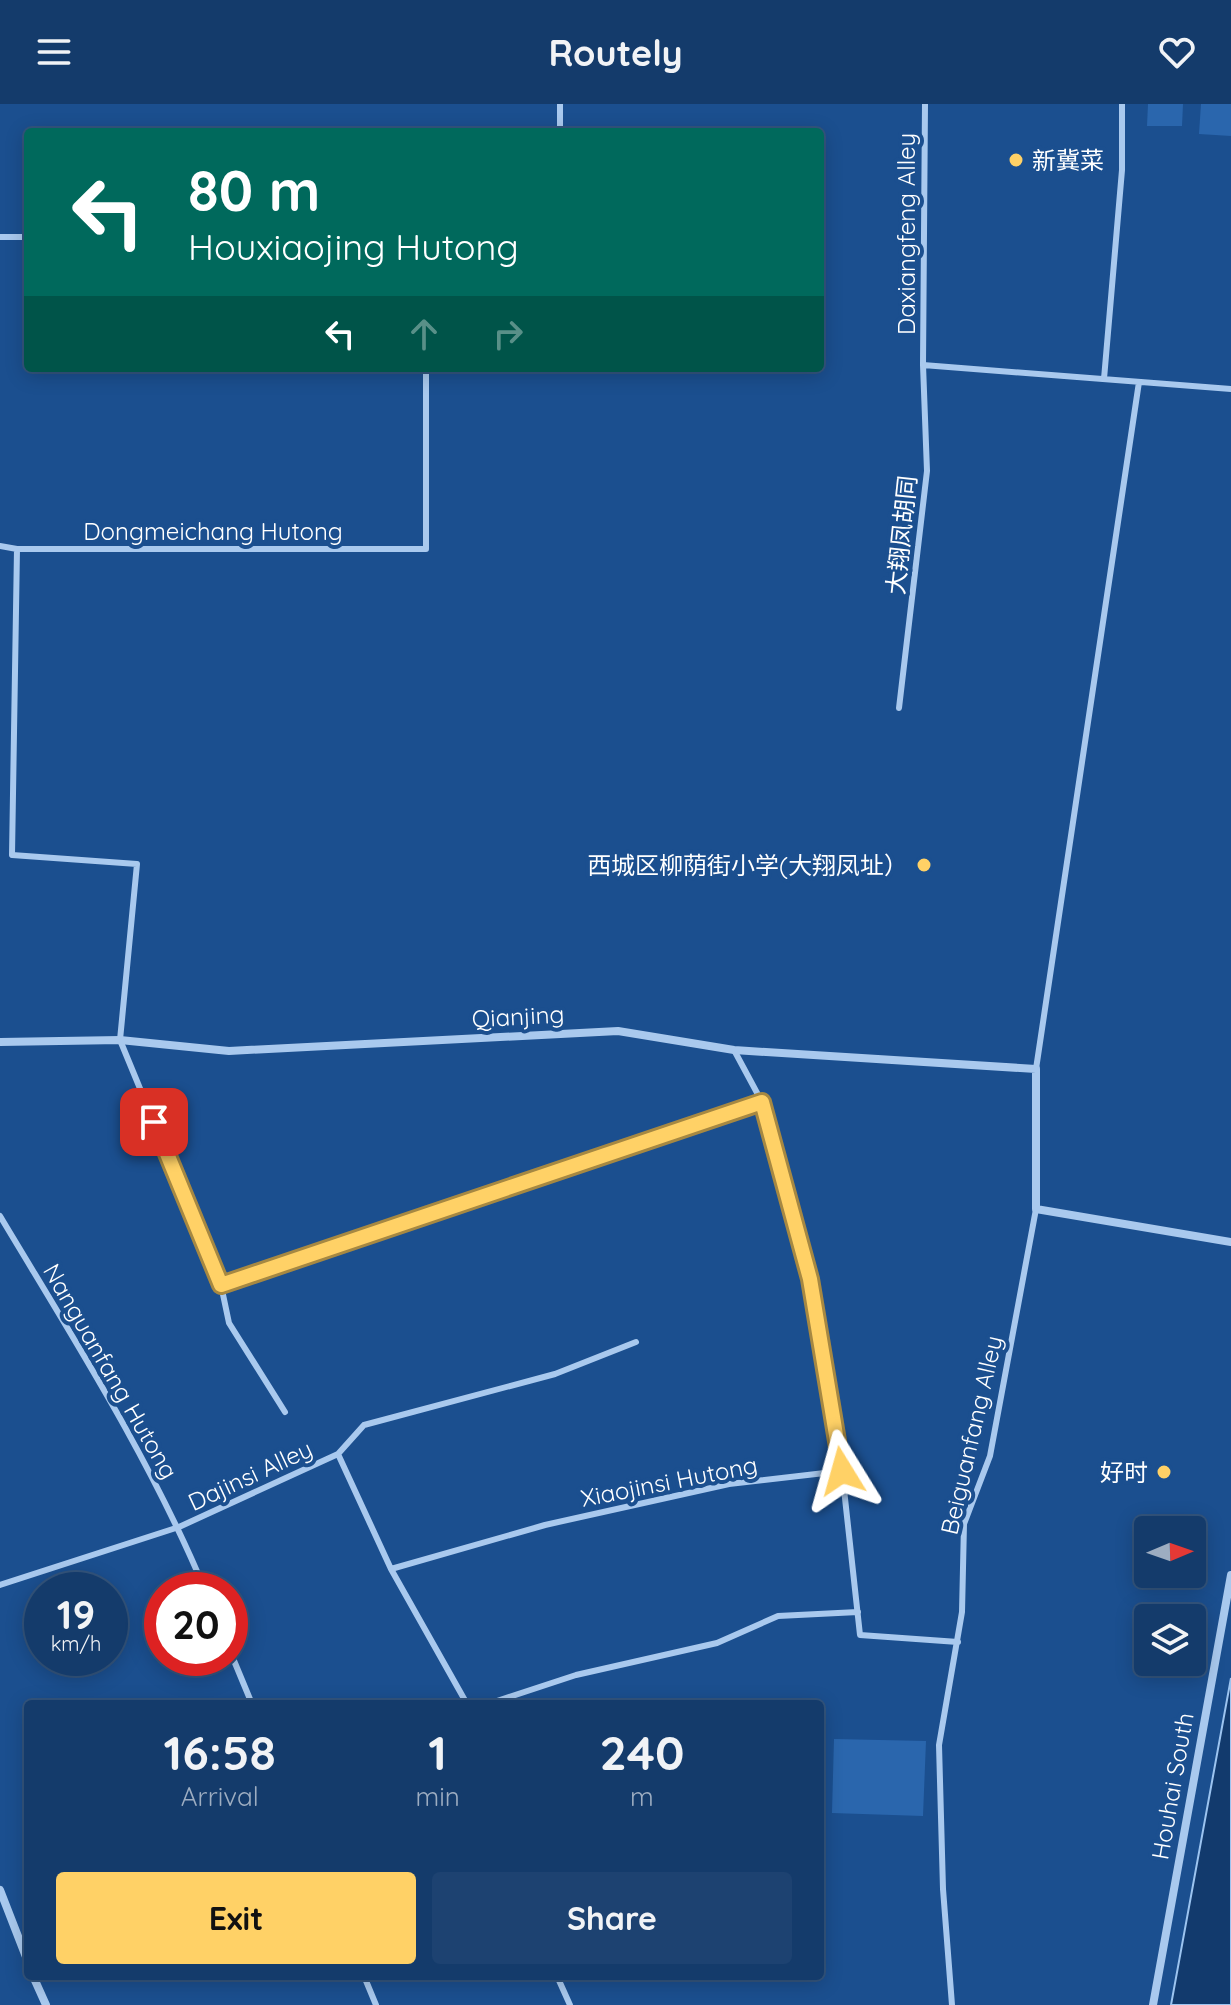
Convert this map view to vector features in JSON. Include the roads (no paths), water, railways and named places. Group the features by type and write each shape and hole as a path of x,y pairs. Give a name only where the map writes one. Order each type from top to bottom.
{"street":[{"name":"Qianjing","path":"0,1042 120,1040 229,1051 618,1031 734,1050 1036,1069"},
{"path":"1036,1069 1036,1209 1231,1242"},
{"name":"Houhai South","path":"1153,2005 1231,1575"},
{"path":"0,1890 24,1952"},
{"path":"35,1980 46,2005"}],"lane":[{"path":"560,104 560,128"},
{"name":"Daxiangfeng Alley","path":"923,365 925,104"},
{"path":"1104,379 1122,170 1122,104"},
{"path":"0,237 24,237"},
{"path":"923,365 1231,389"},
{"name":"大翔凤胡同","path":"899,708 927,471 923,365"},
{"name":"Dongmeichang Hutong","path":"0,546 17,549 426,549 426,372"},
{"path":"1036,1069 1139,382"},
{"path":"17,549 12,855 137,864 120,1040 221,1285 229,1323 285,1412"},
{"path":"734,1050 762,1102 810,1279 842,1471 860,1635 958,1642"},
{"path":"221,1285 762,1102"},
{"name":"Beiguanfang Alley","path":"952,2005 943,1889 939,1745 962,1612 964,1524 990,1456 1036,1209"},
{"name":"Nanguanfang Hutong","path":"0,1216 111,1401 179,1527 198,1572"},
{"path":"338,1454 364,1425 555,1374 636,1342"},
{"name":"Dajinsi Alley","path":"0,1585 179,1527 338,1454 391,1569 465,1700"},
{"name":"Xiaojinsi Hutong","path":"391,1569 545,1525 729,1484 842,1471"},
{"path":"500,1700 576,1675 717,1643 778,1616 858,1612"},
{"path":"240,1676 250,1700"},
{"path":"366,1980 376,2005"},
{"path":"559,1980 570,2005"}],"water":[{"path":"1231,1678 1231,2005 1171,2005"}],"place":[{"name":"新冀菜","path":"1016,160"},
{"name":"西城区柳荫街小学(大翔凤址）","path":"924,865"},
{"name":"好时","path":"1164,1472"}]}
